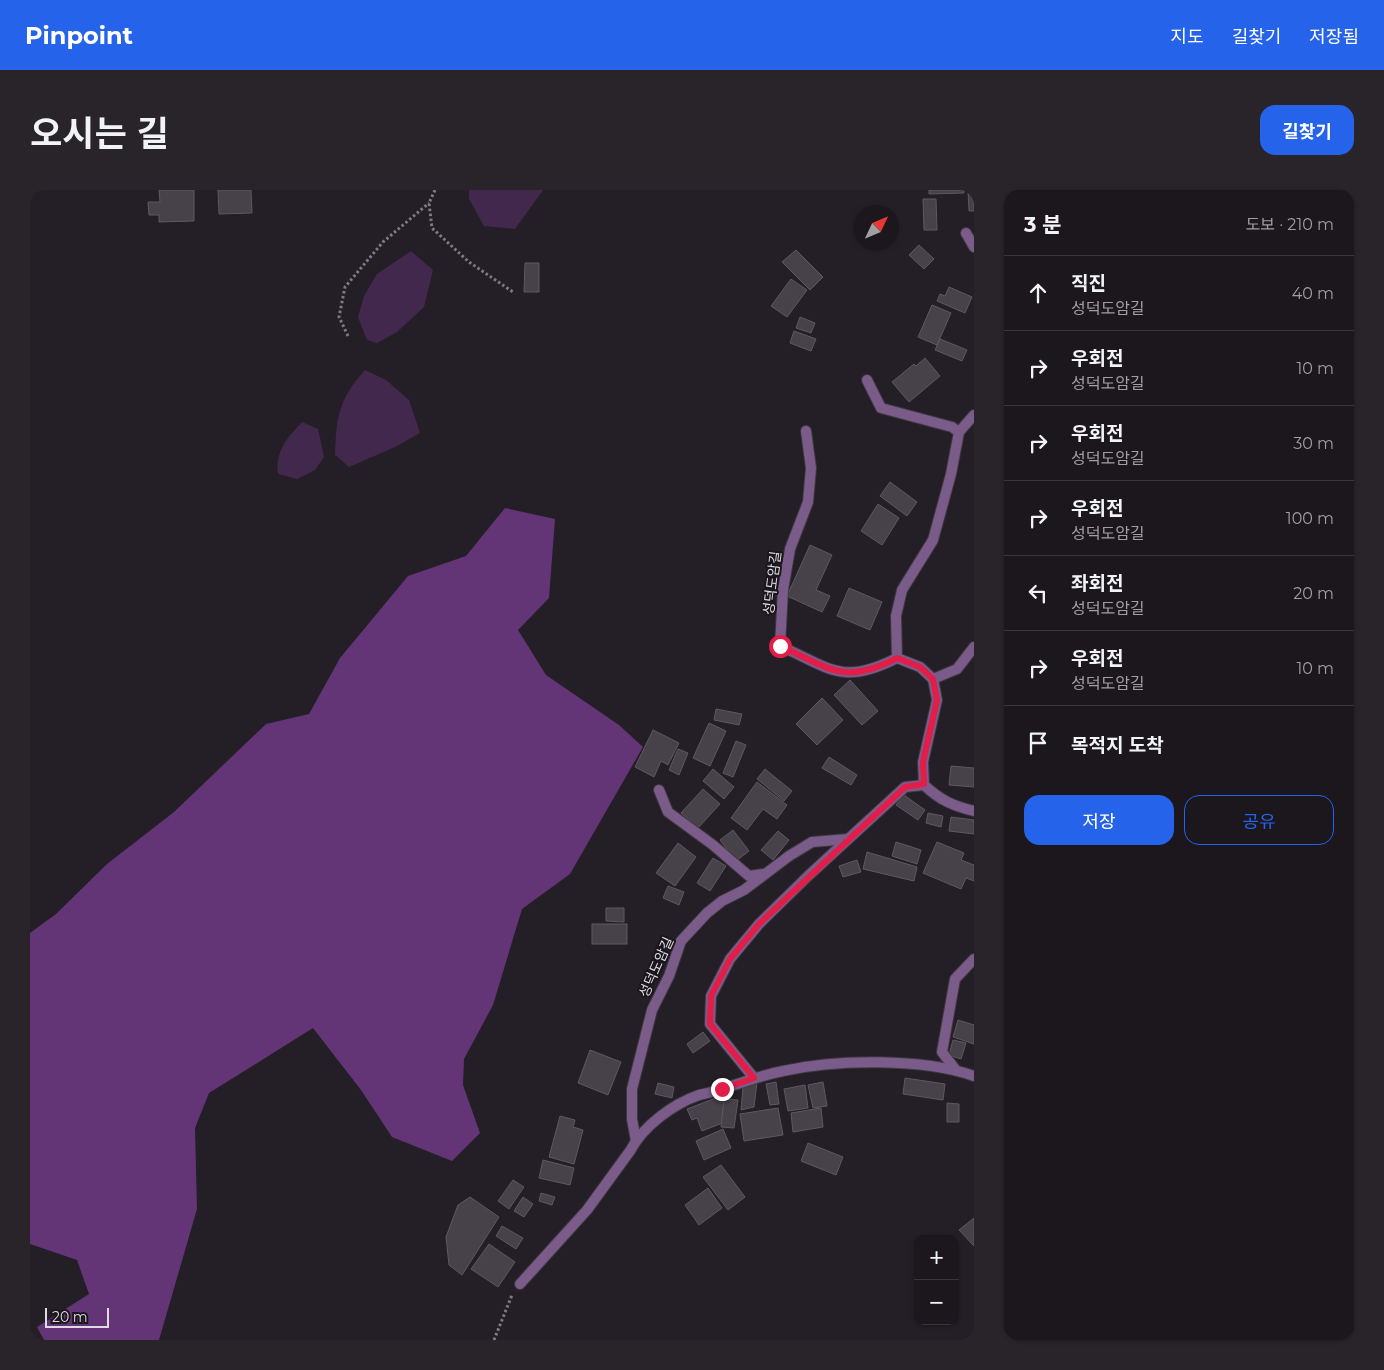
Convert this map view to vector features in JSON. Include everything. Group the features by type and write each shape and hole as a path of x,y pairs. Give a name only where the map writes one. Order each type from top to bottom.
{"street":[{"path":"966,233 974,248"},
{"path":"867,380 881,408 952,427 959,432"},
{"path":"974,415 959,432 952,474 933,540 902,590 896,616 897,658 920,667 933,679 937,700 923,762 924,784 942,800 954,806 974,811"},
{"name":"성덕도암길","path":"806,431 811,468 808,502 790,548 783,590 780,646 833,672 846,673 878,668 897,658"},
{"path":"933,679 957,669 974,647"},
{"path":"754,1078 710,1024 711,996 730,959 759,924 905,787 924,784"},
{"path":"659,790 668,812 713,845 748,876 764,874"},
{"name":"성덕도암길","path":"636,1141 632,1119 632,1089 652,1010 669,976 681,941 707,913 722,901 744,890 764,874 812,842 848,839"},
{"path":"955,1069 942,1052 956,979 974,959"},
{"path":"520,1284 587,1210 636,1141 671,1108 698,1096 784,1070 858,1064 932,1065 955,1069 974,1076"}],"path":[{"path":"348,336 339,317 344,287 383,242 429,203 435,190"},
{"path":"429,203 432,228 469,262 513,292"},
{"path":"494,1340 508,1300 520,1284"}],"shaded area":[{"path":"469,190 543,190 515,229 484,226 469,199"},
{"path":"411,251 433,270 424,307 397,332 377,343 367,340 358,317 364,296 377,274"},
{"path":"365,370 386,380 409,400 420,433 395,447 349,467 335,455 336,430 344,399"},
{"path":"302,422 318,429 324,457 315,470 297,479 278,474 278,458 283,445"},
{"path":"505,508 555,519 549,598 518,630 546,675 619,725 643,747 570,874 522,909 493,1005 464,1059 463,1085 480,1133 452,1161 392,1137 361,1090 313,1028 209,1093 195,1128 197,1209 159,1340 44,1340 37,1327 89,1294 77,1260 30,1244 30,933 56,914 107,864 174,812 266,724 309,714 340,658 408,576 466,556"}],"building":[{"path":"159,190 194,190 194,221 159,222 159,215 149,215 148,202 160,202"},
{"path":"218,190 251,190 252,213 219,214"},
{"path":"929,190 964,190 964,193 929,194"},
{"path":"968,190 974,190 974,211 969,211"},
{"path":"923,199 936,199 937,230 924,230"},
{"path":"919,245 934,259 924,269 909,255"},
{"path":"796,250 823,277 810,290 782,262"},
{"path":"525,263 539,263 539,292 524,292"},
{"path":"791,279 807,290 787,317 771,306"},
{"path":"949,287 972,297 965,313 937,301 940,294 945,296"},
{"path":"932,305 951,313 937,345 918,337"},
{"path":"800,317 815,323 811,333 796,328"},
{"path":"794,331 816,339 811,351 790,343"},
{"path":"940,339 967,350 962,361 935,350"},
{"path":"925,358 940,376 909,402 892,382 914,364 916,366"},
{"path":"890,482 917,502 907,516 880,496"},
{"path":"878,504 899,518 882,545 861,531"},
{"path":"810,545 832,555 816,590 830,596 822,612 787,596"},
{"path":"849,588 882,602 870,630 837,616"},
{"path":"850,680 878,711 862,725 834,695"},
{"path":"822,698 843,720 817,745 796,724"},
{"path":"716,709 742,714 739,725 714,720"},
{"path":"709,723 726,731 710,766 693,758"},
{"path":"653,730 679,743 668,765 661,761 654,777 635,767"},
{"path":"736,741 746,745 733,777 723,773"},
{"path":"678,749 688,753 679,775 669,770"},
{"path":"829,757 857,775 851,785 822,768"},
{"path":"951,766 974,768 974,787 949,785"},
{"path":"713,769 734,787 724,799 703,781"},
{"path":"765,769 792,791 784,801 757,779"},
{"path":"757,782 787,805 777,819 763,809 747,830 731,818"},
{"path":"703,789 720,804 698,828 681,813"},
{"path":"904,795 925,810 918,820 896,805"},
{"path":"928,813 943,816 941,827 926,823"},
{"path":"951,817 974,820 974,834 949,831"},
{"path":"733,830 749,851 736,861 720,840"},
{"path":"778,831 789,840 773,860 761,850"},
{"path":"896,842 921,850 917,864 892,856"},
{"path":"937,842 964,853 961,860 974,865 974,881 966,878 961,889 923,873"},
{"path":"678,843 696,857 675,886 656,873"},
{"path":"867,852 917,867 914,881 863,869"},
{"path":"713,858 726,866 710,891 697,883"},
{"path":"857,860 861,872 843,877 839,866"},
{"path":"668,886 684,892 679,905 663,898"},
{"path":"606,908 624,908 624,922 606,921"},
{"path":"592,924 627,924 627,944 592,944"},
{"path":"958,1020 974,1025 974,1044 953,1037"},
{"path":"703,1032 710,1041 693,1053 687,1044"},
{"path":"953,1040 966,1043 961,1059 949,1055"},
{"path":"590,1050 621,1062 608,1095 578,1083"},
{"path":"905,1078 945,1084 943,1100 903,1094"},
{"path":"757,1082 754,1107 741,1110 743,1087"},
{"path":"776,1082 779,1104 770,1105 766,1084"},
{"path":"823,1082 827,1106 813,1108 808,1085"},
{"path":"658,1083 674,1087 672,1098 655,1094"},
{"path":"805,1085 808,1108 788,1111 784,1089"},
{"path":"721,1096 730,1120 702,1131 697,1118 692,1120 687,1109"},
{"path":"724,1099 738,1100 734,1128 721,1127"},
{"path":"947,1103 959,1104 959,1122 947,1122"},
{"path":"778,1108 783,1135 744,1141 740,1114"},
{"path":"821,1108 823,1127 793,1132 791,1113"},
{"path":"560,1116 575,1120 573,1127 583,1130 574,1164 549,1157"},
{"path":"723,1129 731,1148 704,1160 696,1141"},
{"path":"808,1143 843,1157 836,1175 801,1161"},
{"path":"543,1160 574,1168 570,1185 539,1178"},
{"path":"721,1165 745,1197 728,1210 703,1177"},
{"path":"513,1180 524,1187 509,1209 498,1201"},
{"path":"708,1188 722,1208 699,1225 685,1205"},
{"path":"541,1193 555,1197 552,1205 539,1201"},
{"path":"470,1197 499,1217 462,1275 449,1265 446,1237 458,1205"},
{"path":"523,1197 533,1204 524,1217 514,1211"},
{"path":"974,1218 974,1246 959,1230"},
{"path":"502,1226 523,1238 516,1249 496,1236"},
{"path":"489,1244 515,1262 498,1287 471,1269"}],"route":[{"path":"722,1089 754,1078 710,1024 711,996 730,959 759,924 905,787 924,784 923,762 937,700 933,679 920,667 897,658 878,668 846,673 833,672 780,646"}]}
